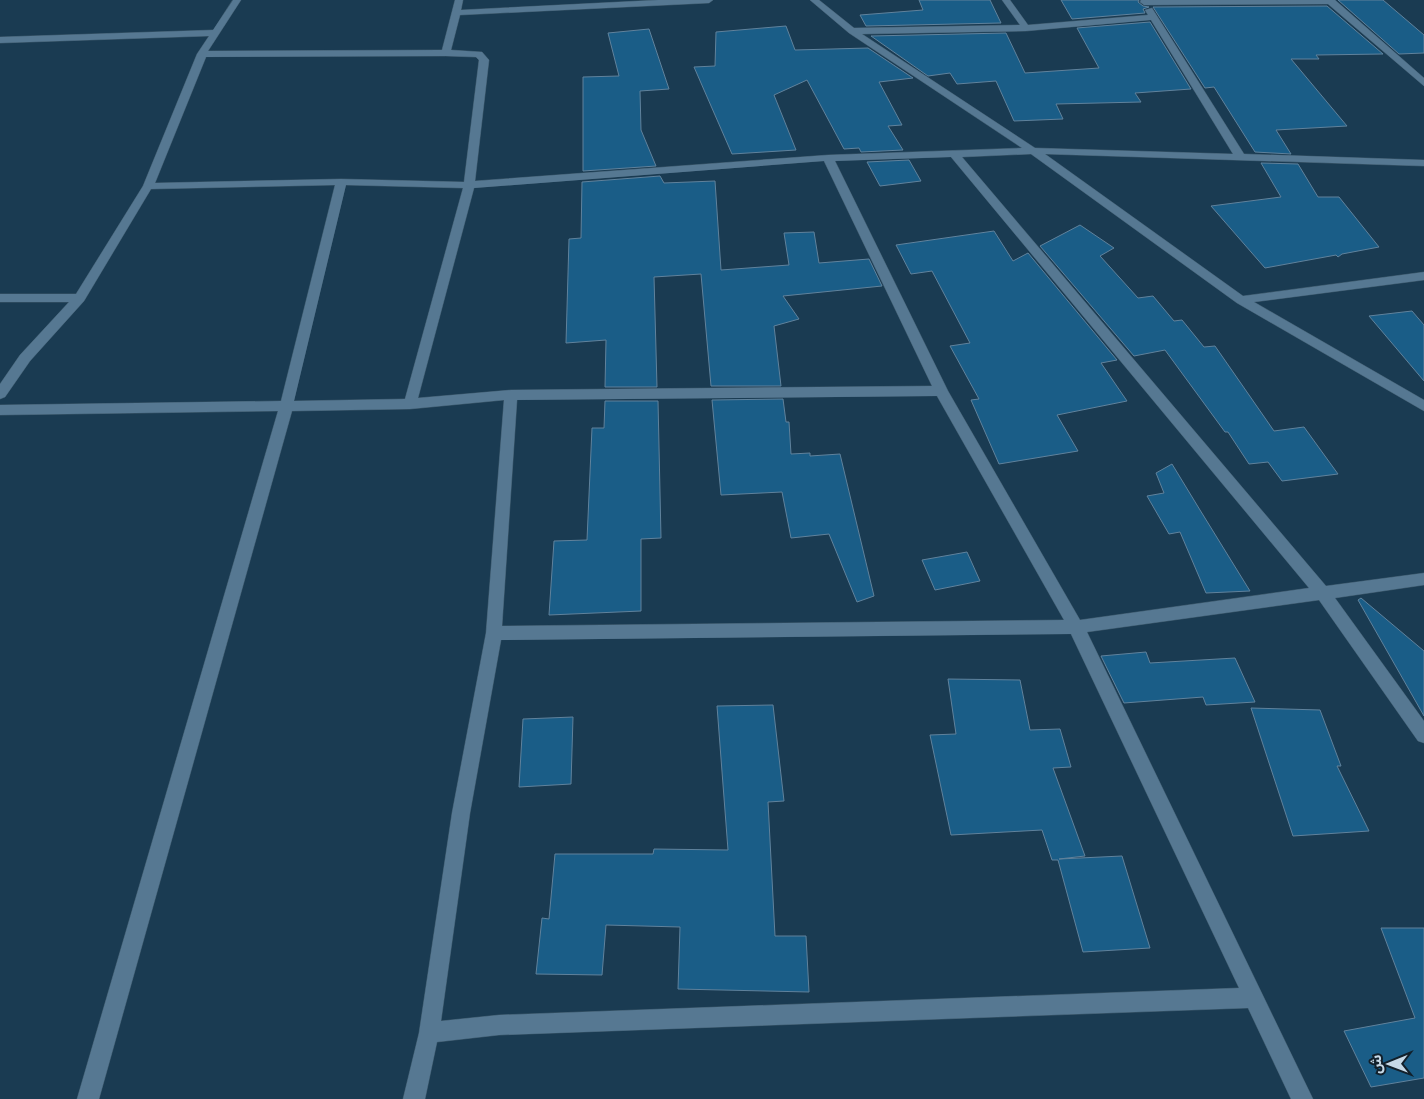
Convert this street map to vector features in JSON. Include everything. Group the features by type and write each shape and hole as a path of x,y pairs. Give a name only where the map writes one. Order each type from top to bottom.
{"street":[{"path":"0,394 26,358 80,298 148,186 202,54 237,0"},
{"path":"446,53 460,0"},
{"path":"456,13 709,0"},
{"path":"814,0 852,31 1033,151 1241,300 1424,406"},
{"path":"1006,0 1026,28"},
{"path":"1143,1 1330,0 1423,81"},
{"path":"1143,1 1241,158"},
{"path":"852,31 1026,28 1153,17"},
{"path":"0,40 214,33"},
{"path":"202,54 479,54 485,63 469,185 410,404"},
{"path":"148,186 341,182 469,185 828,158 1033,151 1424,163"},
{"path":"954,154 1323,594 1424,734"},
{"path":"828,158 941,391 1076,628 1302,1099"},
{"path":"88,1099 287,404 341,182"},
{"path":"1241,300 1424,276"},
{"path":"0,298 80,298"},
{"path":"0,410 287,404 410,404 511,395 941,391"},
{"path":"414,1099 429,1033 461,813 494,633 511,395"},
{"path":"494,633 1076,628 1424,579"},
{"path":"429,1033 499,1025 1253,998"}],"building":[{"path":"919,0 990,0 1001,23 866,26 860,15 923,10"},
{"path":"1061,0 1139,0 1138,2 1143,6 1149,7 1143,9 1145,13 1072,19"},
{"path":"1338,0 1383,0 1424,35 1424,53 1399,54"},
{"path":"1327,6 1383,54 1316,55 1319,59 1291,59 1347,126 1276,130 1291,154 1255,152 1214,87 1205,88 1153,7"},
{"path":"1150,22 1191,89 1135,93 1141,102 1056,104 1063,119 1014,121 996,81 957,84 950,73 928,76 871,36 1006,33 1025,73 1099,68 1077,28"},
{"path":"786,26 795,50 868,48 913,78 879,82 902,125 888,126 903,150 861,152 859,148 844,149 807,80 774,95 796,150 732,154 694,67 715,66 716,32"},
{"path":"649,29 669,89 640,91 641,130 656,166 583,171 583,77 619,76 608,33"},
{"path":"909,160 921,181 880,186 867,162"},
{"path":"1261,163 1298,164 1318,197 1339,197 1379,247 1342,254 1338,257 1336,255 1265,268 1211,206 1281,197"},
{"path":"660,176 664,183 715,181 721,270 789,265 784,233 814,232 819,263 869,259 882,286 783,296 799,319 774,326 781,386 711,386 701,274 654,277 657,387 605,387 606,340 566,343 569,239 581,238 582,182"},
{"path":"1080,225 1114,248 1100,256 1138,298 1153,296 1174,321 1182,320 1204,347 1215,346 1274,431 1304,427 1338,474 1282,481 1268,462 1249,464 1228,432 1225,432 1165,350 1134,356 1040,246"},
{"path":"994,231 1013,261 1028,253 1117,360 1101,363 1127,401 1057,415 1078,451 999,464 971,400 979,399 950,346 970,343 932,271 911,274 896,245"},
{"path":"1412,311 1424,325 1424,381 1369,316"},
{"path":"783,399 786,422 789,422 791,454 810,453 810,456 840,454 874,596 857,602 829,534 791,538 782,492 721,495 712,400"},
{"path":"605,401 658,401 661,538 641,539 641,611 549,615 554,541 587,540 592,428 604,428"},
{"path":"1172,464 1250,591 1206,593 1180,532 1169,534 1147,496 1164,493 1156,473"},
{"path":"967,552 980,581 935,590 922,560"},
{"path":"1361,598 1424,651 1424,716 1358,600"},
{"path":"1146,652 1150,663 1235,658 1255,702 1206,705 1203,697 1124,703 1101,656"},
{"path":"948,679 1020,680 1030,730 1060,729 1071,767 1053,768 1085,856 1059,859 1122,856 1150,948 1083,952 1058,860 1052,860 1042,830 951,835 930,735 956,734"},
{"path":"773,705 784,801 768,802 775,936 806,936 809,992 678,989 680,927 606,925 602,975 536,974 542,918 549,919 555,854 653,854 654,849 728,850 717,706"},
{"path":"1251,708 1320,710 1341,766 1337,766 1369,831 1293,836"},
{"path":"573,717 571,784 519,787 523,719"},
{"path":"1381,928 1424,928 1424,1078 1371,1087 1344,1031 1415,1018"}]}
